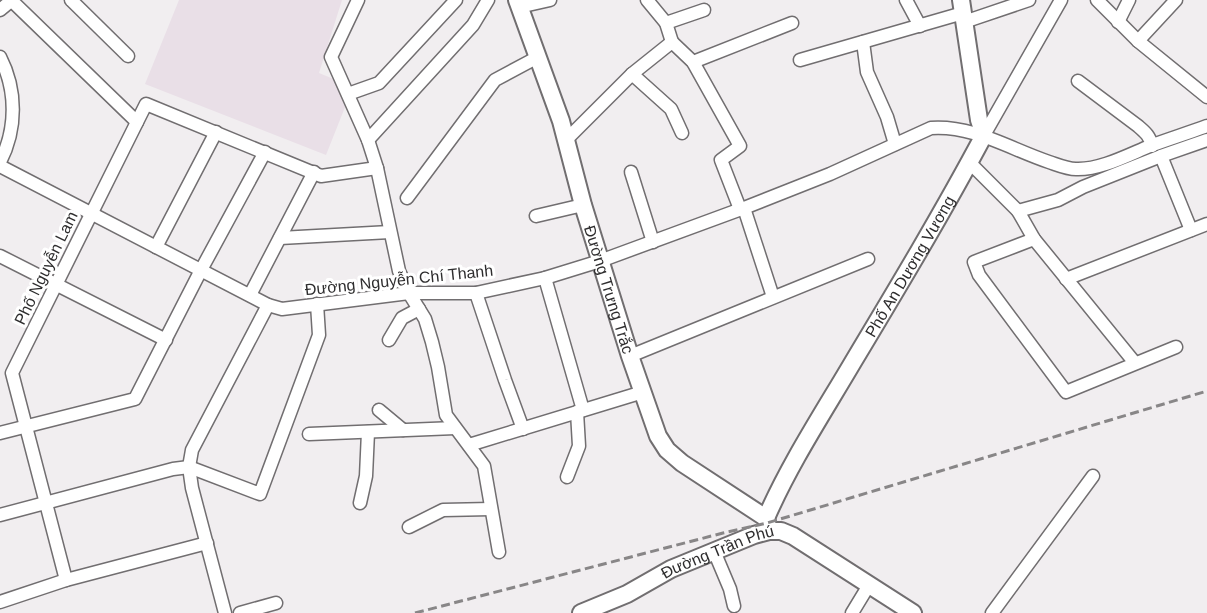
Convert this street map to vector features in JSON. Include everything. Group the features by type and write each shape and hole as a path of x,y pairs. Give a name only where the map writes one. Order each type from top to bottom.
{"street":[{"path":"0,10 12,0 136,122 146,104 321,176 377,168"},
{"path":"71,0 128,56"},
{"path":"358,0 331,57 368,140 377,168 399,272 425,320 438,367 446,415 484,466 499,552"},
{"path":"348,94 379,83 456,0"},
{"path":"368,140 473,25 488,0"},
{"path":"518,4 550,0"},
{"path":"647,0 666,23 672,42 693,62 740,146 721,160 742,208 772,297"},
{"path":"906,0 920,26"},
{"path":"800,60 963,12 1029,0"},
{"path":"984,135 1061,0"},
{"path":"1096,0 1137,41 1207,98"},
{"path":"1118,22 1129,0"},
{"path":"1137,41 1176,0"},
{"name":"Đường Trưng Trắc","path":"518,4 561,121 600,261 658,436 667,450 682,463 768,524"},
{"path":"666,23 704,10"},
{"path":"963,12 979,120 984,135"},
{"path":"693,62 792,23"},
{"path":"566,140 632,74 672,42"},
{"path":"862,42 867,72 887,117 895,144"},
{"path":"0,57 6,69 12,96 12,124 8,146 0,164"},
{"path":"407,198 495,80 538,57"},
{"path":"632,74 671,109 682,133"},
{"path":"1078,81 1146,133 1151,139 1152,146"},
{"name":"Phố Nguyễn Lam","path":"66,580 12,373 136,122"},
{"path":"1083,187 1078,170 1110,163 1207,126"},
{"name":"Đường Nguyễn Chí Thanh","path":"0,164 156,247 282,309 409,293 477,292 545,278 653,242 830,174 930,128 942,127 984,135 1040,159 1078,170"},
{"path":"156,247 216,132"},
{"name":"Phố An Dương Vương","path":"768,524 793,462 890,300 984,135"},
{"path":"1018,210 1058,200 1083,187 1207,140"},
{"path":"0,434 135,399 265,152"},
{"path":"1161,156 1191,230"},
{"path":"970,163 1018,210 1034,239 1135,363"},
{"path":"250,295 314,172"},
{"path":"631,172 653,242"},
{"path":"536,216 583,205"},
{"path":"1066,279 1207,224"},
{"path":"280,238 390,232"},
{"path":"1034,239 974,262 979,275 1066,392 1176,347"},
{"path":"0,256 165,340"},
{"path":"630,356 868,259"},
{"path":"545,278 580,411 579,446 567,477"},
{"path":"477,292 523,429"},
{"path":"225,613 192,488 189,467 192,450 268,304"},
{"path":"0,514 173,469 189,467 260,494 319,335 317,304"},
{"path":"389,340 402,318 419,309"},
{"path":"469,445 643,392"},
{"path":"379,410 403,430"},
{"path":"309,434 455,428"},
{"path":"360,503 366,476 368,432"},
{"path":"992,613 1093,476"},
{"path":"409,527 443,510 491,509"},
{"name":"Đường Trần Phú","path":"581,613 627,594 671,569 754,535 768,524 793,536 913,613"},
{"path":"0,602 66,580 207,543"},
{"path":"714,551 730,589 734,606"},
{"path":"852,613 869,585"},
{"path":"240,613 276,603"}],"shaded area":[{"path":"179,0 342,0 319,73 353,87 326,155 145,84"}],"railway":[{"path":"415,613 767,523 1207,391"}]}
